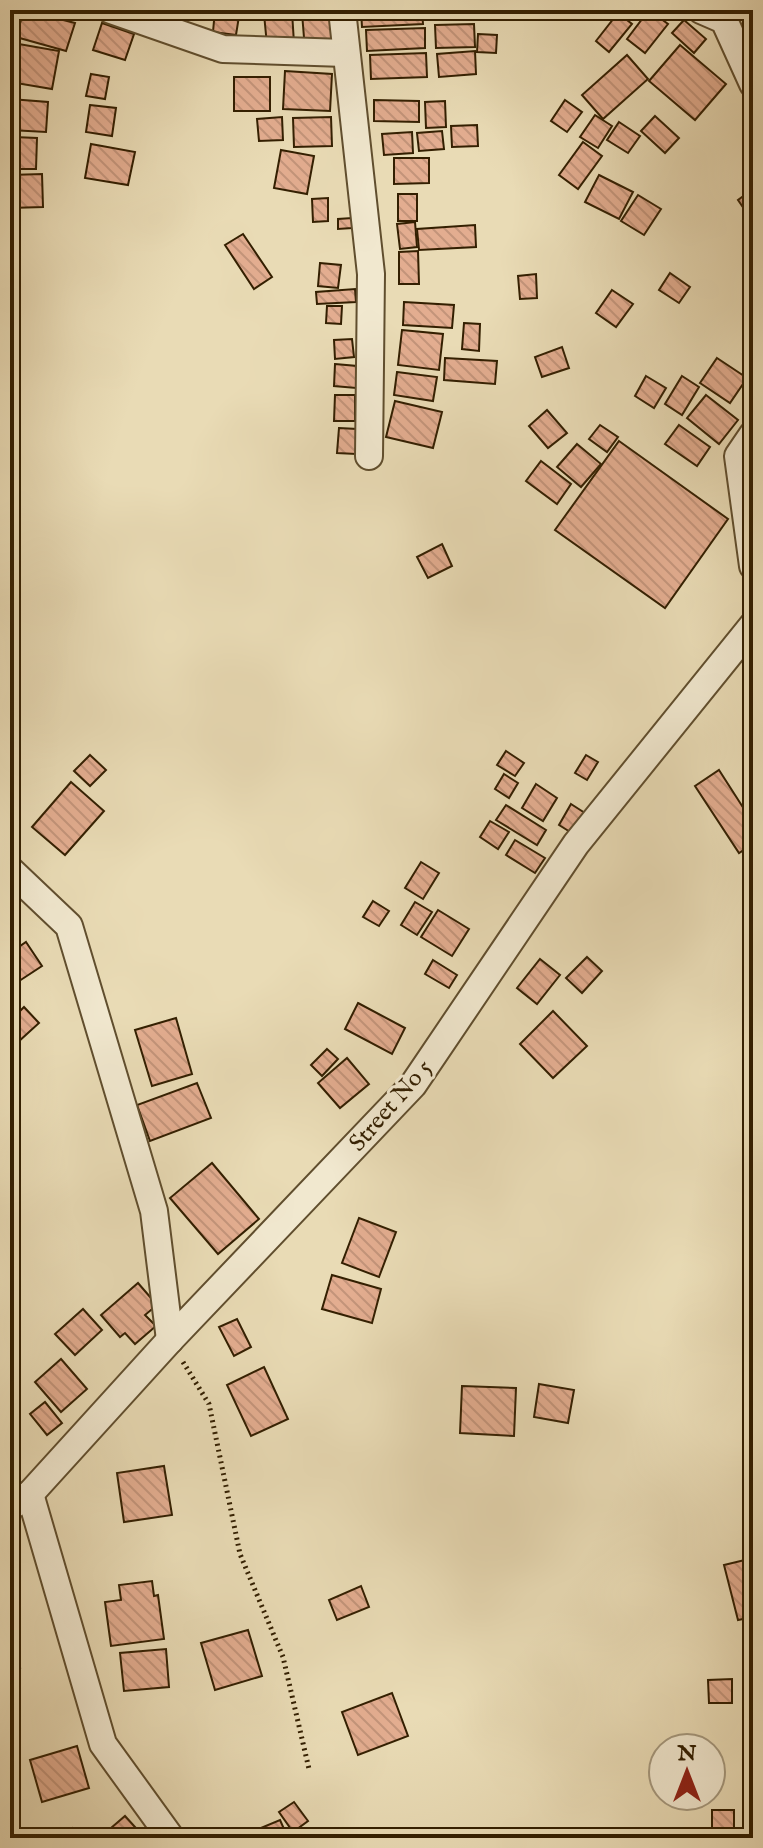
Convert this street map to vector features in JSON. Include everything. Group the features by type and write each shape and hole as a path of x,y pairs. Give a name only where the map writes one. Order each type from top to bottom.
{"street":[{"path":"111,10 223,49 345,53"},
{"path":"342,10 371,274 369,456"},
{"path":"701,10 724,20 753,84"},
{"path":"753,434 738,456 753,566"},
{"name":"Street No 5","path":"20,1500 413,1085 576,844 753,625"},
{"path":"10,870 69,926 154,1211 170,1340"},
{"path":"20,1500 103,1744 171,1838"}],"path":[{"path":"170,1340 209,1404 240,1554 283,1657 309,1769"}],"building":[{"path":"24,10 75,23 66,51 16,37"},
{"path":"181,10 210,10 209,17 181,17"},
{"path":"215,10 240,10 236,35 213,32"},
{"path":"331,10 334,47 305,50 302,13"},
{"path":"361,10 422,10 423,24 362,27"},
{"path":"649,10 668,24 645,53 627,39"},
{"path":"292,12 294,43 267,45 264,14"},
{"path":"618,13 632,24 609,52 596,41"},
{"path":"684,20 706,39 694,53 672,33"},
{"path":"102,23 134,34 125,60 93,50"},
{"path":"474,24 475,47 436,48 435,25"},
{"path":"425,28 425,48 367,51 366,30"},
{"path":"478,34 497,35 496,53 477,52"},
{"path":"13,43 59,51 52,89 10,82"},
{"path":"680,45 726,84 695,120 649,81"},
{"path":"475,51 476,74 439,77 437,54"},
{"path":"426,53 427,77 371,79 370,55"},
{"path":"627,55 648,79 603,119 582,95"},
{"path":"285,71 332,74 330,111 283,109"},
{"path":"91,74 109,77 105,99 86,96"},
{"path":"234,77 270,77 270,111 234,111"},
{"path":"10,99 48,102 46,132 10,130"},
{"path":"374,100 419,101 419,122 374,121"},
{"path":"565,100 582,112 567,132 551,121"},
{"path":"445,101 446,127 426,128 425,102"},
{"path":"90,105 116,108 112,136 86,132"},
{"path":"595,115 612,126 598,148 580,137"},
{"path":"655,116 679,138 665,153 641,131"},
{"path":"282,117 283,140 259,141 257,119"},
{"path":"331,117 332,146 294,147 293,118"},
{"path":"619,122 640,136 628,153 607,140"},
{"path":"477,125 478,146 452,147 451,126"},
{"path":"442,131 444,149 419,151 417,133"},
{"path":"412,132 413,153 384,155 382,134"},
{"path":"14,137 37,138 36,169 13,169"},
{"path":"583,142 602,156 578,189 559,175"},
{"path":"91,144 135,152 128,185 85,178"},
{"path":"281,150 314,156 307,194 274,188"},
{"path":"394,158 429,158 429,183 394,184"},
{"path":"42,174 43,207 10,208 10,175"},
{"path":"599,175 633,192 619,219 585,202"},
{"path":"753,189 753,209 747,213 738,200"},
{"path":"398,194 417,194 417,221 398,221"},
{"path":"638,195 661,209 644,235 621,221"},
{"path":"328,198 328,221 313,222 312,199"},
{"path":"352,218 352,228 338,229 338,219"},
{"path":"415,222 417,247 400,249 397,224"},
{"path":"475,225 476,247 419,250 417,229"},
{"path":"243,234 272,277 254,289 225,245"},
{"path":"418,251 419,284 399,284 399,252"},
{"path":"320,263 341,265 338,288 318,286"},
{"path":"670,273 690,287 679,303 659,290"},
{"path":"536,274 537,298 520,299 518,276"},
{"path":"355,289 356,302 317,304 316,292"},
{"path":"612,290 633,304 616,327 596,313"},
{"path":"404,302 454,305 452,328 403,325"},
{"path":"327,306 342,306 341,324 326,323"},
{"path":"464,323 480,324 479,351 462,349"},
{"path":"402,330 443,334 439,370 398,365"},
{"path":"352,339 354,357 335,359 334,340"},
{"path":"562,347 569,368 542,377 535,357"},
{"path":"445,358 497,361 495,384 444,380"},
{"path":"717,358 747,378 730,403 700,383"},
{"path":"335,364 357,366 356,388 334,386"},
{"path":"397,372 437,377 433,401 394,395"},
{"path":"646,376 666,388 654,408 635,396"},
{"path":"682,376 699,387 682,415 665,404"},
{"path":"335,395 355,395 355,421 334,421"},
{"path":"706,395 738,420 719,444 687,418"},
{"path":"395,401 442,412 433,448 386,437"},
{"path":"547,410 567,433 548,448 529,426"},
{"path":"600,425 618,437 607,452 589,439"},
{"path":"679,425 710,447 697,466 665,444"},
{"path":"339,428 357,429 356,454 337,453"},
{"path":"619,441 728,519 665,608 555,530"},
{"path":"577,444 601,464 581,487 557,467"},
{"path":"541,461 571,484 557,504 526,481"},
{"path":"442,544 452,566 428,578 417,557"},
{"path":"506,751 524,763 515,776 497,765"},
{"path":"90,755 106,770 90,786 74,771"},
{"path":"586,755 598,762 587,780 575,773"},
{"path":"719,770 753,823 753,844 739,853 695,786"},
{"path":"504,774 518,783 509,798 495,789"},
{"path":"71,782 104,811 65,855 32,827"},
{"path":"536,784 557,798 543,821 522,808"},
{"path":"571,804 588,815 575,835 559,825"},
{"path":"506,805 546,830 537,845 496,820"},
{"path":"490,821 509,832 498,849 480,837"},
{"path":"515,840 545,858 535,873 506,855"},
{"path":"421,862 439,873 423,899 405,888"},
{"path":"373,901 389,911 379,926 363,917"},
{"path":"415,902 432,912 417,935 401,925"},
{"path":"438,910 469,929 452,956 421,937"},
{"path":"26,942 42,966 10,987 10,953"},
{"path":"587,957 602,971 582,993 566,978"},
{"path":"540,959 560,975 537,1004 517,988"},
{"path":"433,960 457,975 449,988 425,974"},
{"path":"358,1003 405,1028 392,1054 345,1029"},
{"path":"24,1007 39,1023 18,1042 10,1034 10,1021"},
{"path":"553,1011 587,1046 553,1078 520,1044"},
{"path":"176,1018 192,1074 152,1086 135,1030"},
{"path":"327,1049 338,1059 322,1076 311,1065"},
{"path":"347,1058 369,1084 340,1108 318,1083"},
{"path":"197,1083 211,1118 150,1141 137,1105"},
{"path":"212,1163 259,1219 218,1254 170,1198"},
{"path":"359,1218 396,1232 379,1277 342,1263"},
{"path":"332,1275 381,1289 372,1323 322,1309"},
{"path":"138,1283 157,1305 145,1315 156,1326 135,1344 125,1333 120,1337 101,1315"},
{"path":"83,1309 102,1330 75,1355 55,1334"},
{"path":"237,1319 251,1347 234,1356 219,1327"},
{"path":"61,1359 87,1389 61,1412 35,1382"},
{"path":"264,1367 288,1419 251,1436 227,1385"},
{"path":"539,1384 574,1390 568,1423 534,1417"},
{"path":"462,1386 516,1388 514,1436 460,1433"},
{"path":"45,1402 62,1423 47,1435 30,1414"},
{"path":"164,1466 172,1515 124,1522 117,1473"},
{"path":"753,1558 753,1617 738,1620 724,1565"},
{"path":"152,1581 154,1596 158,1595 164,1639 111,1646 105,1602 121,1600 119,1585"},
{"path":"361,1586 369,1607 337,1620 329,1600"},
{"path":"248,1630 262,1676 215,1690 201,1643"},
{"path":"166,1649 169,1687 124,1691 120,1653"},
{"path":"10,1650 20,1668 10,1674"},
{"path":"732,1679 732,1703 709,1703 708,1680"},
{"path":"392,1693 408,1736 358,1755 342,1712"},
{"path":"753,1716 753,1745 750,1745 745,1718"},
{"path":"77,1746 89,1788 42,1802 30,1760"},
{"path":"743,1760 753,1760 753,1804 744,1804"},
{"path":"294,1802 308,1821 293,1832 279,1812"},
{"path":"734,1810 734,1836 712,1836 712,1812"},
{"path":"125,1816 145,1838 108,1838 104,1834"},
{"path":"280,1820 288,1838 237,1838"},
{"path":"72,1828 76,1838 51,1838"}]}
